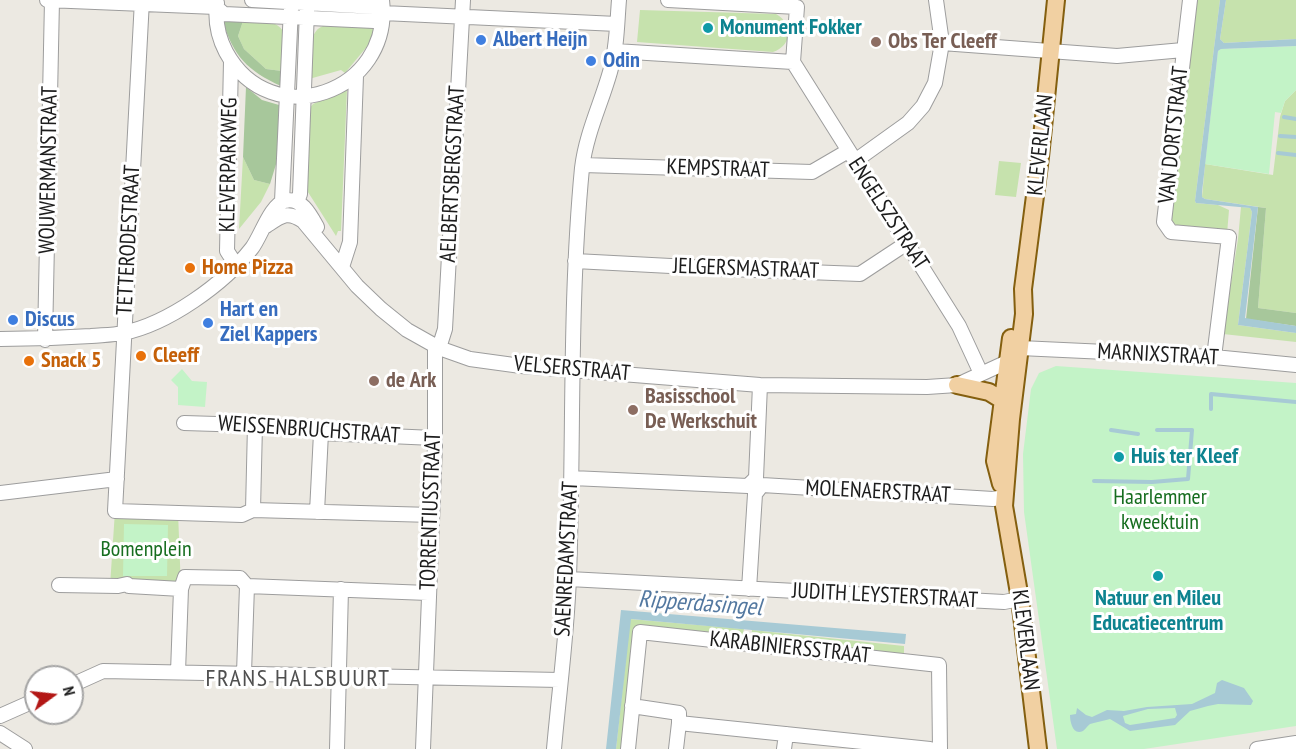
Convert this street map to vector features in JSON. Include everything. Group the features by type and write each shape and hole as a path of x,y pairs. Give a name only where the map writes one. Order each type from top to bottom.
{"main road":[{"name":"KLEVERLAAN","path":"1038,749 1020,599 1004,497 995,461 1002,400 1024,314 1023,289 1056,0"},
{"name":"KLEVERLAAN","path":"1004,497 1012,354"},
{"path":"950,386 989,392 1002,400"}],"street":[{"path":"47,0 219,2 224,14 374,21 383,6"},
{"name":"WOUWERMANSTRAAT","path":"45,339 52,0"},
{"path":"252,0 383,6 462,18 617,24"},
{"name":"AELBERTSBERGSTRAAT","path":"437,346 445,329 462,0"},
{"name":"SAENREDAMSTRAAT","path":"554,749 569,579 572,478 571,369 575,261 583,165 588,136 610,73 615,51 619,0"},
{"path":"615,51 793,62 801,4 668,0"},
{"name":"KEMPSTRAAT","path":"583,165 812,172 852,156 908,123 923,106 935,83 942,43 936,0"},
{"name":"VAN DORTSTRAAT","path":"1190,0 1164,222 1171,232 1229,237 1214,357"},
{"name":"TETTERODESTRAAT","path":"142,1 115,511 242,515 253,510"},
{"path":"292,1 282,201 297,202 307,210 342,267"},
{"name":"KLEVERPARKWEG","path":"219,2 217,26 222,45 231,61 244,76 261,88 280,95 303,96 320,95 356,76 368,62 376,47 382,30 383,6"},
{"path":"297,202 300,194 308,2"},
{"path":"942,43 1117,56 1183,50"},
{"name":"KLEVERPARKWEG","path":"231,61 227,251 236,266"},
{"name":"ENGELSZSTRAAT","path":"793,62 959,326 978,367"},
{"path":"342,267 350,242 356,76"},
{"name":"KLEVERPARKWEG","path":"0,339 45,339 124,333 170,315 207,291 236,266 252,248 274,207 282,201"},
{"name":"KLEVERPARKWEG","path":"266,225 280,217 294,215 303,221 342,267"},
{"name":"JELGERSMASTRAAT","path":"575,261 860,274 907,243"},
{"name":"VELSERSTRAAT","path":"342,267 357,286 407,330 437,346 470,359 521,366 760,385 950,386 1012,354"},
{"name":"TORRENTIUSSTRAAT","path":"423,749 437,346"},
{"name":"VELSERSTRAAT","path":"950,386 978,367 1012,354"},
{"name":"MARNIXSTRAAT","path":"1012,354 1214,357 1296,365"},
{"path":"749,589 760,385"},
{"name":"WEISSENBRUCHSTRAAT","path":"184,423 314,427 321,433 434,438"},
{"path":"255,425 253,510 432,516"},
{"path":"317,512 321,433"},
{"name":"MOLENAERSTRAAT","path":"572,478 993,499 1004,497"},
{"path":"0,493 117,479"},
{"path":"59,585 129,586 240,578 247,586 244,673"},
{"name":"JUDITH LEYSTERSTRAAT","path":"569,579 1004,602 1020,599"},
{"path":"178,672 183,583"},
{"path":"247,586 428,593"},
{"path":"337,749 341,589"},
{"name":"KARABINIERSSTRAAT","path":"632,706 640,632 939,665 940,749"},
{"path":"84,680 103,671 560,680"},
{"path":"0,716 24,705"},
{"path":"628,749 632,706 679,713 676,749"},
{"path":"679,723 930,749"},
{"path":"0,733 25,749"},
{"path":"784,749 786,734"},
{"path":"1257,749 1296,743"}],"green space":[{"path":"1196,0 1220,0 1195,201 1218,205 1229,210 1227,234 1176,225 1169,219"},
{"path":"1226,0 1296,0 1296,39 1224,43 1220,39"},
{"path":"640,10 776,14 786,23 787,40 784,45 773,52 637,42"},
{"path":"223,21 243,21 238,36 244,49 266,69 282,71 281,86 259,74 243,61 232,44"},
{"path":"243,21 271,22 280,27 283,31 282,71 266,69 244,49 238,36"},
{"path":"323,26 376,28 370,43 345,73 341,70 309,79 312,41 318,29"},
{"path":"1296,46 1296,90 1285,101 1281,113 1275,112 1269,174 1205,164 1218,51 1221,49"},
{"path":"246,87 262,100 279,105 277,161 270,184 254,180 243,157"},
{"path":"347,89 341,231 338,231 336,236 306,189 309,109 313,104"},
{"path":"1296,90 1296,313 1258,308 1266,208 1202,197 1205,164 1273,175 1280,117 1285,101"},
{"path":"243,157 254,180 270,184 261,202 239,229"},
{"path":"999,161 1021,163 1016,197 995,195"},
{"path":"1241,207 1250,208 1252,212 1238,325 1296,333 1296,342 1223,334"},
{"path":"1258,207 1266,208 1258,308 1296,313 1296,326 1246,319"},
{"name":"Haarlemmer kweektuin","path":"1056,366 1296,383 1296,726 1144,749 1057,749 1024,512 1023,454 1031,389 1039,373"},
{"path":"182,369 192,381 207,382 205,407 178,405 178,387 171,380"},
{"path":"115,511 178,512 181,589 110,586"},
{"name":"Bomenplein","path":"124,524 168,525 167,576 123,576"},
{"path":"630,619 744,629 742,637 637,627 623,749 616,749"},
{"path":"752,630 904,646 904,655 751,638"}],"water":[{"path":"1220,0 1226,0 1220,39 1224,43 1296,39 1296,46 1221,49 1218,51 1202,197 1258,207 1245,318 1296,326 1296,333 1238,325 1252,212 1250,208 1196,203 1195,201"},
{"path":"621,610 906,634 905,644 631,619 616,749 606,749"},
{"path":"1222,680 1244,688 1253,701 1251,705 1208,706 1190,711 1175,725 1130,731 1110,719 1090,724 1080,732 1074,730 1071,724 1070,715 1076,714 1077,708 1092,717 1107,710 1124,711 1192,704 1215,693 1217,683","holes":["1175,708 1177,715 1175,718 1130,725 1125,723 1123,716 1148,709"]}],"waterway":[{"path":"1284,117 1296,119"},
{"path":"1280,136 1296,137"},
{"path":"1278,153 1296,155"},
{"path":"1211,409 1211,394 1296,402"},
{"path":"1111,430 1138,434"},
{"path":"1094,481 1152,482 1188,479 1192,430 1157,430"}],"place":[{"name":"Monument Fokker","path":"708,28"},
{"name":"Albert Heijn","path":"481,40"},
{"name":"Obs Ter Cleeff","path":"876,42"},
{"name":"Odin","path":"591,61"},
{"name":"Home Pizza","path":"190,268"},
{"name":"Discus","path":"13,320"},
{"name":"Hart en Ziel Kappers","path":"208,323"},
{"name":"Cleeff","path":"141,356"},
{"name":"Snack 5","path":"29,361"},
{"name":"de Ark","path":"374,381"},
{"name":"Basisschool De Werkschuit","path":"633,410"},
{"name":"Huis ter Kleef","path":"1119,457"},
{"name":"Natuur en Mileu Educatiecentrum","path":"1158,576"}],"district":[{"name":"FRANS HALSBUURT","path":"298,679"}],"water label":[{"name":"Ripperdasingel","path":"700,604"}]}
